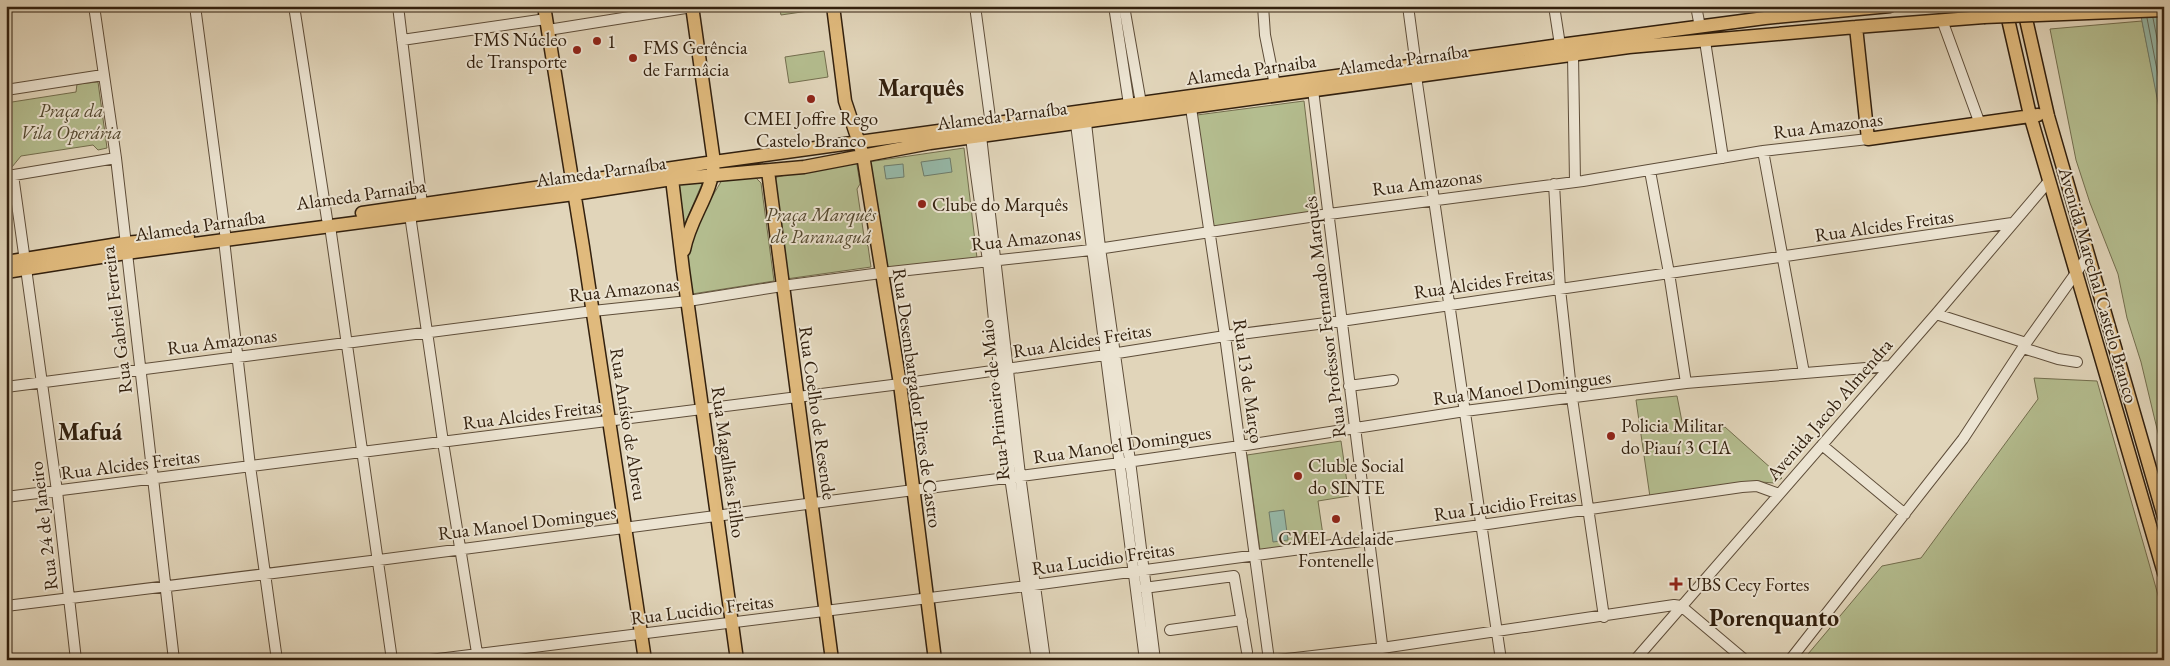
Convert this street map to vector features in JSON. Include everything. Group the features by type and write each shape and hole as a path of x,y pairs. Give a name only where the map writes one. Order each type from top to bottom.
{"main road":[{"name":"Rua Anísio de Abreu","path":"544,6 593,311 645,660"},
{"path":"833,6 845,101 859,142"},
{"name":"Alameda Parnaiba","path":"1136,110 1275,85 1416,71 1560,45 1765,18 1890,6"},
{"name":"Avenida Marechal Castelo Branco","path":"2005,6 2030,115 2048,181 2164,573"},
{"name":"Avenida Marechal Castelo Branco","path":"2023,6 2048,116 2164,517"},
{"name":"Rua Magalhães Filho","path":"683,270 683,254 690,226 709,188 714,168 692,7"},
{"name":"Alameda Parnaíba","path":"26,264 126,248 328,223 410,215 714,168 859,142 991,125 1136,110 1191,108 1313,90 1416,71 1574,55 1666,43 1856,26 1984,17 2164,10"},
{"path":"1856,26 1868,139"},
{"name":"Alameda Parnaíba","path":"573,189 672,179 714,168 768,171 804,167 930,143 1081,123 1136,110"},
{"name":"Rua Amazonas","path":"1868,139 1980,124 2030,115 2048,116"},
{"name":"Rua Desembargador Pires de Castro","path":"859,142 863,155 900,384 934,660"},
{"name":"Rua Coelho de Resende","path":"768,171 832,660"},
{"name":"Rua Magalhães Filho","path":"672,179 737,660"},
{"name":"Alameda Parnaiba","path":"328,223 422,204 573,189"},
{"path":"6,262 26,264"},
{"path":"6,272 26,264"}],"street":[{"name":"Rua Gabriel Ferreira","path":"94,6 116,158 174,660"},
{"path":"195,6 250,466 277,660"},
{"path":"294,6 348,343 392,660"},
{"path":"398,6 422,204"},
{"path":"975,6 991,125"},
{"path":"1114,6 1136,110"},
{"path":"1124,6 1136,110"},
{"path":"1264,6 1265,35 1275,85"},
{"path":"1408,6 1434,200 1501,660"},
{"path":"1554,6 1560,45"},
{"path":"1696,6 1700,27"},
{"name":"Alameda Parnaiba","path":"1765,18 1819,6"},
{"path":"402,40 692,7"},
{"path":"1942,20 1980,124"},
{"path":"1705,41 1723,158"},
{"path":"1574,55 1575,182"},
{"path":"6,90 103,75"},
{"name":"Rua Professor Fernando Marquês","path":"1313,90 1384,660"},
{"name":"Rua 13 de Março","path":"1191,108 1225,336 1269,660"},
{"path":"1081,123 1138,570 1145,660"},
{"name":"Rua Primeiro de Maio","path":"976,137 992,261 1015,476 1031,585 1046,660"},
{"name":"Rua Amazonas","path":"6,387 593,311 688,301 881,273 1096,249 1329,214 1650,171 1763,151 1868,139"},
{"path":"1763,151 1782,257 1794,310 1804,373"},
{"path":"10,176 116,158"},
{"path":"1650,171 1669,273 1686,383"},
{"name":"Rua 24 de Janeiro","path":"10,176 26,264 57,491 76,660"},
{"name":"Avenida Jacob Almendra","path":"1635,660 1936,314 2048,181"},
{"path":"1554,184 1560,289 1572,398 1604,616"},
{"path":"410,215 459,548 477,656"},
{"name":"Rua Alcides Freitas","path":"6,497 610,422 1003,370 1225,336 1341,321 2012,223"},
{"path":"1790,660 1964,439 2025,346 2088,256"},
{"path":"1936,314 2058,359 2077,362"},
{"name":"Rua Manoel Domingues","path":"6,606 379,560 1125,462 1240,446 1465,410 1686,383 1890,366"},
{"path":"1854,369 1870,374 1876,382"},
{"path":"1349,386 1393,380"},
{"path":"1822,445 1905,514"},
{"name":"Rua Lucidio Freitas","path":"430,660 477,656 732,622 927,599 1481,525 1742,487 1757,486 1779,494"},
{"path":"1138,570 1144,588 1154,660"},
{"path":"1144,588 1233,576 1235,578 1247,652"},
{"name":"Rua Primeiro de Maio","path":"1031,585 1037,660"},
{"path":"1278,660 1382,648 1674,605 1681,606 1745,660"},
{"path":"1170,630 1242,620"}],"green space":[{"path":"779,6 814,6 815,10 781,15"},
{"path":"2142,21 2164,129 2164,458 2141,362 2127,318 2118,274 2090,203 2076,160 2050,29"},
{"path":"824,51 828,77 789,83 785,57"},
{"name":"Praça da Vila Operária","path":"98,82 107,148 98,150 93,145 21,156 12,167 6,168 6,99 12,102 76,92 77,84"},
{"path":"1304,101 1317,211 1212,229 1197,115"},
{"name":"Clube do Marquês","path":"964,148 977,258 884,268 868,162"},
{"name":"Praça Marquês de Paranaguá","path":"856,159 860,184 857,189 865,243 868,246 871,267 786,279 774,181 777,177"},
{"name":"Praça Marquês de Paranaguá","path":"755,177 761,183 774,281 692,294 688,272 688,248 700,217 723,178"},
{"path":"704,179 683,228 677,182"},
{"path":"2034,378 2097,381 2164,616 2164,660 1803,660 1882,566 1921,558 2038,399"},
{"path":"1677,396 1684,432 1725,427 1782,478 1774,483 1761,482 1650,497 1636,400"},
{"name":"Cluble Social do SINTE","path":"1341,441 1349,496 1318,501 1324,542 1260,550 1247,455"}],"water":[{"path":"2139,6 2164,6 2164,129 2160,113"},
{"path":"950,158 952,172 924,176 921,162"},
{"path":"903,164 904,177 886,179 884,166"},
{"path":"1284,510 1288,540 1273,542 1269,512"}],"place":[{"name":"1","path":"597,41"},
{"name":"FMS Núcleo de Transporte","path":"577,50"},
{"name":"FMS Gerência de Farmâcia","path":"633,58"},
{"name":"CMEI Joffre Rego Castelo Branco","path":"811,99"},
{"name":"Clube do Marquês","path":"922,204"},
{"name":"Policia Militar do Piauí 3 CIA","path":"1611,436"},
{"name":"Cluble Social do SINTE","path":"1298,476"},
{"name":"CMEI Adelaide Fontenelle","path":"1336,519"},
{"name":"UBS Cecy Fortes","path":"1676,584"}],"district":[{"name":"Marquês","path":"921,88"},
{"name":"Mafuá","path":"90,432"},
{"name":"Porenquanto","path":"1774,618"}]}
